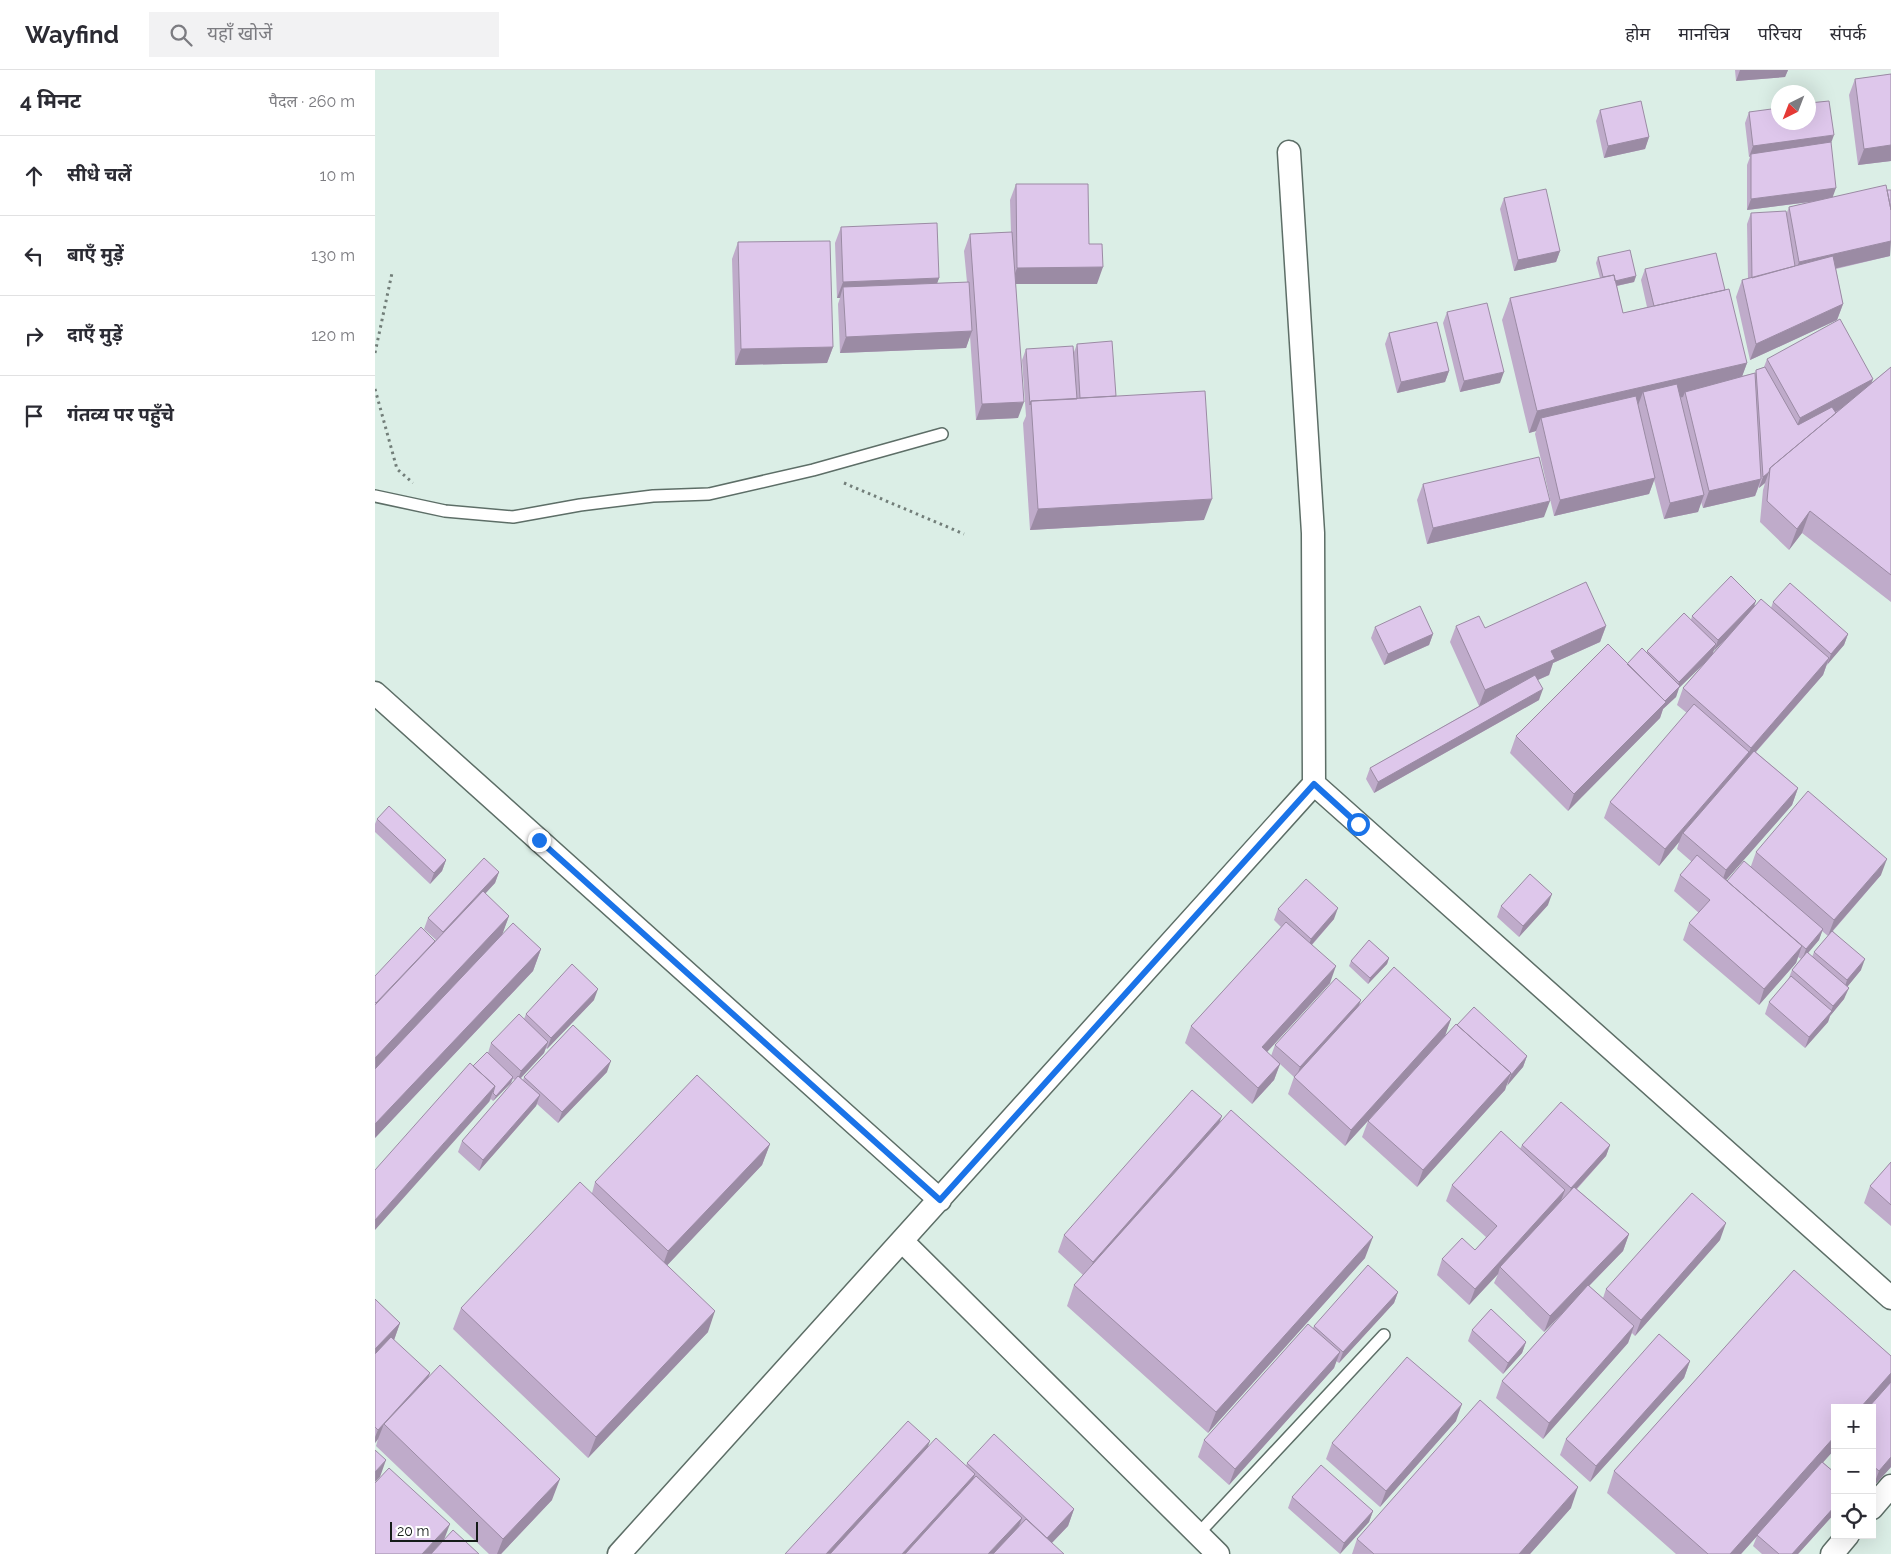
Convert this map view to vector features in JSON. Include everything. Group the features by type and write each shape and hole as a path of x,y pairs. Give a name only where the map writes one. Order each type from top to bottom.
{"street":[{"path":"619,1554 1314,784 1313,533 1289,152"},
{"path":"375,693 940,1200"},
{"path":"1314,784 1891,1298"},
{"path":"902,1241 1218,1554"},
{"path":"1876,1503 1891,1486"},
{"path":"1832,1554 1845,1539"}],"lane":[{"path":"375,496 445,511 513,517 653,496 709,494 813,470 942,434"},
{"path":"1199,1534 1384,1335"}],"path":[{"path":"375,353 392,273"},
{"path":"375,389 397,469 445,511"},
{"path":"813,470 964,534"}],"building":[{"path":"1891,74 1891,145 1864,149 1855,79"},
{"path":"1641,101 1649,137 1608,146 1600,110"},
{"path":"1829,101 1834,135 1753,146 1749,112 1771,109 1771,130 1816,130 1816,102"},
{"path":"1831,142 1836,188 1751,199 1751,154"},
{"path":"1016,184 1088,184 1089,244 1102,244 1103,267 1017,268"},
{"path":"1886,185 1891,210 1891,241 1799,262 1789,207"},
{"path":"1546,189 1560,251 1518,260 1504,198"},
{"path":"1887,190 1891,190 1891,210"},
{"path":"1786,211 1795,266 1752,278 1751,213"},
{"path":"937,223 939,278 843,282 841,227"},
{"path":"1012,232 1024,402 982,404 970,234"},
{"path":"830,241 833,347 741,349 738,242"},
{"path":"1630,250 1636,276 1615,281 1614,275 1603,277 1598,257"},
{"path":"1716,253 1725,290 1654,306 1645,269"},
{"path":"1833,256 1843,304 1756,344 1742,280"},
{"path":"1614,275 1623,313 1729,289 1747,363 1537,411 1510,298"},
{"path":"969,282 972,331 846,337 843,287"},
{"path":"1487,303 1504,372 1464,381 1447,312"},
{"path":"1840,319 1873,379 1800,418 1767,359"},
{"path":"1437,322 1449,371 1401,382 1389,333"},
{"path":"1112,341 1116,396 1080,398 1077,344"},
{"path":"1073,346 1077,399 1031,401 1030,405 1026,349"},
{"path":"1765,367 1798,425 1832,407 1836,413 1770,468 1769,472 1763,477 1756,370"},
{"path":"1891,367 1891,575 1810,511 1797,529 1767,501 1770,468"},
{"path":"1755,373 1761,479 1709,491 1685,392"},
{"path":"1677,384 1704,495 1670,503 1643,392"},
{"path":"1205,391 1212,499 1038,509 1031,401"},
{"path":"1636,396 1655,478 1560,500 1541,418"},
{"path":"1539,457 1550,501 1433,528 1423,484"},
{"path":"1731,576 1756,601 1718,640 1692,616"},
{"path":"1586,582 1606,626 1551,651 1555,659 1485,690 1456,626 1479,616 1485,628"},
{"path":"1790,583 1848,634 1831,654 1773,602"},
{"path":"1761,599 1829,658 1751,748 1683,688"},
{"path":"1420,606 1433,634 1388,654 1375,627"},
{"path":"1684,613 1716,644 1679,682 1647,651"},
{"path":"1608,644 1666,702 1574,794 1516,736"},
{"path":"1642,648 1680,686 1665,701 1627,664"},
{"path":"1535,675 1543,689 1378,782 1370,768"},
{"path":"1694,704 1749,752 1665,849 1610,802"},
{"path":"1754,751 1798,788 1726,870 1683,833"},
{"path":"1808,791 1887,859 1834,920 1756,852"},
{"path":"389,806 446,860 434,873 377,819"},
{"path":"1697,855 1802,946 1764,989 1689,923 1710,900 1680,875"},
{"path":"484,858 499,872 443,932 428,918"},
{"path":"1744,861 1823,929 1806,949 1727,881"},
{"path":"1530,874 1552,894 1523,926 1501,906"},
{"path":"1306,879 1338,908 1311,939 1278,909"},
{"path":"483,891 509,916 375,1058 375,1005"},
{"path":"1286,922 1336,966 1262,1047 1280,1064 1258,1088 1191,1026"},
{"path":"513,923 541,949 375,1124 375,1069"},
{"path":"421,927 435,941 376,1003 375,976"},
{"path":"1832,931 1865,959 1847,980 1814,952"},
{"path":"1369,940 1389,958 1370,978 1351,961"},
{"path":"1807,952 1849,988 1833,1006 1792,970"},
{"path":"572,964 598,989 551,1038 526,1014"},
{"path":"1394,967 1451,1019 1351,1130 1294,1077"},
{"path":"1791,976 1832,1011 1809,1037 1769,1002"},
{"path":"1336,978 1361,1000 1300,1067 1275,1045"},
{"path":"1474,1007 1527,1056 1511,1075 1457,1025"},
{"path":"519,1014 548,1042 521,1071 491,1043"},
{"path":"1456,1024 1511,1073 1423,1170 1368,1121"},
{"path":"573,1025 611,1061 562,1112 524,1077"},
{"path":"487,1052 513,1077 496,1096 493,1093 495,1086 473,1066"},
{"path":"470,1063 495,1086 375,1220 375,1170"},
{"path":"697,1075 770,1144 668,1251 595,1182"},
{"path":"518,1076 540,1095 483,1160 462,1141"},
{"path":"1192,1090 1222,1116 1093,1262 1064,1235"},
{"path":"1561,1102 1610,1145 1571,1188 1522,1145"},
{"path":"1231,1110 1373,1237 1216,1412 1074,1285"},
{"path":"1501,1131 1565,1190 1475,1289 1442,1259 1462,1238 1475,1250 1497,1226 1452,1185"},
{"path":"1891,1162 1891,1205 1870,1186"},
{"path":"580,1182 715,1311 596,1437 461,1308"},
{"path":"1574,1187 1629,1234 1550,1316 1500,1267"},
{"path":"1692,1193 1726,1223 1641,1320 1606,1289"},
{"path":"1368,1265 1398,1292 1343,1352 1314,1326"},
{"path":"1794,1270 1891,1356 1891,1373 1864,1404 1831,1404 1831,1440 1730,1554 1708,1554 1614,1471"},
{"path":"1588,1285 1634,1326 1549,1423 1502,1381"},
{"path":"375,1299 400,1323 375,1349"},
{"path":"1491,1309 1526,1342 1508,1363 1472,1330"},
{"path":"1308,1324 1340,1352 1235,1469 1204,1440"},
{"path":"1659,1334 1690,1361 1596,1466 1566,1439"},
{"path":"391,1337 430,1373 378,1430 375,1427 375,1354"},
{"path":"1407,1357 1462,1404 1386,1491 1332,1443"},
{"path":"440,1365 560,1479 503,1539 384,1424"},
{"path":"1891,1382 1891,1457 1879,1471 1876,1468 1876,1404 1872,1404"},
{"path":"1480,1400 1578,1487 1519,1554 1374,1554 1357,1539"},
{"path":"908,1421 930,1441 826,1554 785,1554"},
{"path":"994,1434 1074,1509 1047,1538 967,1463"},
{"path":"936,1438 975,1474 902,1554 830,1554"},
{"path":"375,1450 386,1460 375,1472"},
{"path":"1822,1462 1831,1470 1831,1510 1792,1554 1779,1554 1757,1535"},
{"path":"1321,1465 1373,1511 1344,1543 1292,1497"},
{"path":"389,1468 450,1524 422,1554 375,1554 375,1483"},
{"path":"976,1476 1022,1518 988,1554 905,1554"},
{"path":"1026,1519 1064,1554 993,1554"},
{"path":"453,1530 479,1554 431,1554"}],"route":[{"path":"539,840 940,1200 1314,784 1358,824"}]}
